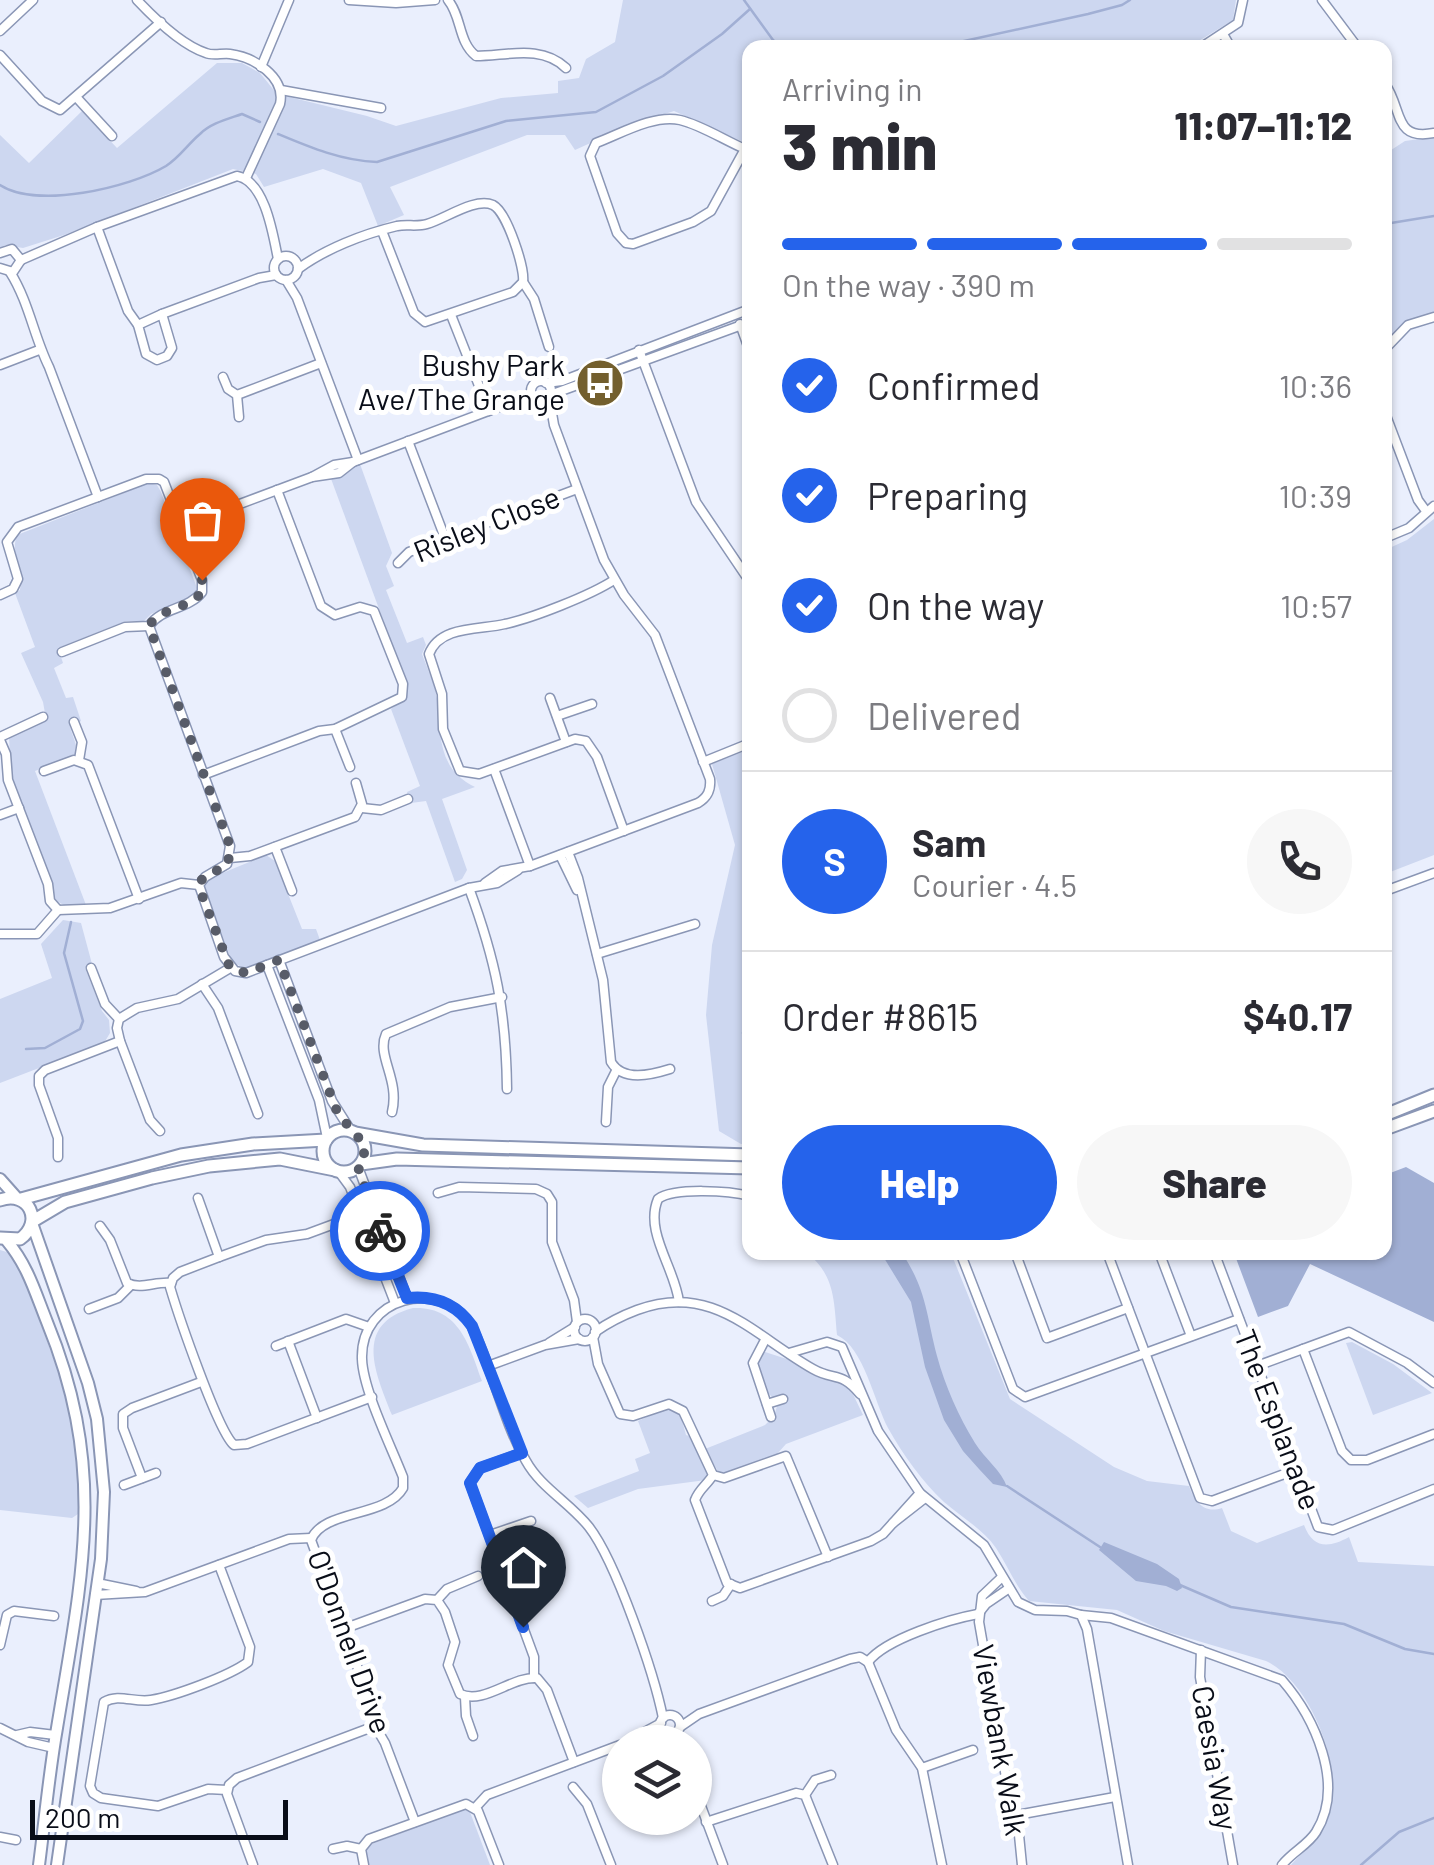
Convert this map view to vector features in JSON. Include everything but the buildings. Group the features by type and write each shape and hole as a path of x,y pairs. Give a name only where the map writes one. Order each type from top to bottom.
{"main road":[{"path":"1392,1111 1434,1095"},
{"path":"1392,1126 1434,1111"},
{"path":"0,1200 181,1154 327,1139 338,1130 422,1145 742,1155"},
{"path":"353,1132 364,1144 360,1166"},
{"path":"327,1139 323,1154 337,1171"},
{"path":"3,1240 20,1240 33,1224 65,1202 210,1166 280,1160 349,1172 398,1159 742,1168"},
{"path":"18,1198 32,1210 33,1224"}],"street":[{"path":"2,24 33,0"},
{"path":"136,0 206,54 233,55 262,66 282,90 381,108"},
{"path":"262,66 289,0"},
{"path":"349,0 435,0"},
{"path":"448,0 456,10 467,48 476,56 510,52 550,56 566,68"},
{"path":"1213,40 1238,22 1243,0"},
{"path":"1322,0 1352,40"},
{"path":"0,55 49,106 60,110 161,22"},
{"path":"1223,34 1226,40"},
{"path":"246,178 280,104 282,90"},
{"path":"1392,94 1405,129 1414,135 1434,132"},
{"path":"76,98 112,136"},
{"path":"742,149 672,119 596,143 590,156 618,234 626,243 634,244 693,222 711,211 742,159"},
{"path":"10,266 97,227 229,178 246,178 254,186 281,263 293,275 296,298 355,461"},
{"path":"138,325 259,278 281,263 317,256 382,231 430,224 479,204 491,204 505,220 521,264 523,282 534,299 549,347"},
{"path":"97,227 146,354 162,358 170,352 172,342 162,314"},
{"path":"382,231 416,316 425,322 512,292 523,282"},
{"path":"0,254 9,249 10,266 39,350 98,497"},
{"path":"293,275 317,256"},
{"path":"281,263 293,275"},
{"path":"512,402 550,396 639,350 742,313"},
{"path":"450,314 489,411"},
{"path":"736,315 742,321"},
{"path":"1392,341 1408,324 1434,317"},
{"path":"181,526 312,478 340,473 355,461 512,402 537,382 570,383 644,362 742,325"},
{"path":"0,365 39,350"},
{"path":"639,350 696,502 742,570"},
{"path":"236,395 322,362"},
{"path":"223,377 236,395 239,416"},
{"path":"118,1019 137,1008 173,1002 230,968 246,973 469,888 497,884 518,870 706,798 710,785 703,762 655,635 614,580 554,425 546,383"},
{"path":"532,387 532,393 554,425"},
{"path":"1392,429 1429,506 1392,535"},
{"path":"408,441 445,538"},
{"path":"0,595 13,589 18,579 7,546 12,531 146,478 159,479 167,488 204,588 196,600 160,614 149,626 125,627 62,652"},
{"name":"Risley Close","path":"398,563 408,552 577,489"},
{"path":"202,775 320,731 335,729 398,700 402,684 374,611 360,607 335,616 321,606 278,490"},
{"path":"614,580 504,624 474,626 434,644 430,660 442,694 443,729 456,766 468,775 581,739 591,746 624,830"},
{"path":"149,626 230,846 230,858 224,868 205,876 199,886"},
{"path":"550,698 566,742"},
{"path":"556,716 592,704"},
{"path":"43,717 0,738 8,780 48,884 50,902 58,910"},
{"path":"74,722 82,742 79,760"},
{"path":"335,729 350,767"},
{"path":"703,762 742,747"},
{"path":"44,771 79,760"},
{"path":"79,760 90,770 139,898"},
{"path":"494,769 530,866"},
{"path":"356,783 362,808"},
{"path":"362,808 380,810 408,799"},
{"path":"0,815 20,808"},
{"path":"230,858 275,847 354,817 362,808"},
{"path":"275,847 292,891"},
{"path":"564,853 597,954 608,1013 609,1057 616,1071 627,1075 670,1070"},
{"path":"1392,888 1431,874 1434,889"},
{"path":"0,934 37,934 58,910 110,908 180,883 199,886"},
{"path":"199,886 230,968"},
{"path":"469,888 490,944 502,997 507,1089"},
{"path":"597,954 695,924"},
{"path":"279,960 332,1101 353,1132"},
{"path":"267,965 319,1100 327,1139"},
{"path":"91,968 106,1004 118,1019 120,1040 150,1120 160,1131"},
{"path":"202,984 218,1008 258,1114"},
{"path":"392,1112 395,1090 382,1046 386,1034 450,1006 502,997"},
{"path":"58,1158 58,1138 39,1076 44,1070 120,1040"},
{"path":"606,1122 608,1087 616,1071"},
{"path":"360,1166 401,1300"},
{"path":"337,1171 350,1187 401,1300"},
{"path":"0,1178 18,1198"},
{"path":"438,1193 459,1187 536,1189 547,1194 552,1202 552,1242 620,1414 633,1416 669,1404 680,1407 712,1474 724,1478 786,1456 828,1557"},
{"path":"679,1302 654,1222 658,1199 679,1192 742,1196"},
{"path":"198,1198 219,1257"},
{"path":"89,1309 118,1298 131,1285 170,1283 180,1272 266,1240 308,1234 372,1210"},
{"path":"33,1224 94,1408 104,1514 57,1865"},
{"path":"100,1226 131,1285"},
{"path":"3,1240 27,1266 74,1396 86,1530 40,1865"},
{"path":"963,1260 1009,1379 1021,1396 1032,1396 1239,1318"},
{"path":"1018,1260 1047,1338 1128,1308"},
{"path":"1110,1260 1196,1493 1204,1501 1212,1501 1295,1470"},
{"path":"1162,1260 1191,1336"},
{"name":"The Esplanade","path":"1217,1260 1314,1521 1325,1530 1339,1528 1434,1489"},
{"path":"170,1283 198,1362 200,1382 212,1399 227,1439 234,1445 247,1444 372,1396"},
{"path":"276,1346 346,1319 369,1327 382,1311 401,1300 440,1300 459,1310 472,1326 522,1453 540,1482 582,1518 598,1540 670,1725"},
{"path":"545,1345 582,1322 614,1318 659,1303 695,1302 721,1310 814,1370 844,1379 863,1398"},
{"path":"488,1366 545,1345 588,1337 614,1318"},
{"path":"582,1322 588,1337"},
{"name":"O'Donnell Drive","path":"369,1327 362,1356 372,1396 403,1477 402,1492 390,1501 320,1527 311,1538 373,1710 375,1726 386,1744 415,1822"},
{"path":"1257,1366 1349,1332 1408,1363 1434,1382"},
{"path":"766,1340 753,1362 771,1416"},
{"path":"288,1341 317,1418"},
{"path":"789,1353 820,1343 834,1343 847,1354 887,1447 922,1496 984,1546 1008,1589"},
{"path":"1303,1349 1342,1451 1351,1460 1367,1460 1434,1434"},
{"path":"803,1351 806,1364"},
{"path":"844,1379 853,1368"},
{"path":"142,1478 122,1422 123,1414 200,1382"},
{"path":"767,1404 783,1399"},
{"path":"522,1453 480,1468 471,1479 472,1492 534,1657 534,1677"},
{"path":"124,1485 156,1473"},
{"path":"712,1474 694,1500 727,1583 740,1588 871,1541 922,1496"},
{"path":"86,1530 97,1526 104,1514"},
{"path":"490,1536 532,1521"},
{"path":"80,1588 145,1592 294,1537 311,1538"},
{"path":"219,1565 250,1647 248,1662 162,1698 108,1699 101,1711 90,1780 96,1796 158,1806 208,1789 227,1790"},
{"path":"437,1600 446,1588 478,1576"},
{"name":"Viewbank Walk","path":"1002,1578 982,1596 978,1614 1022,1865"},
{"path":"712,1601 723,1596 731,1584"},
{"name":"Viewbank Walk","path":"978,1614 992,1598 1008,1589"},
{"name":"Caesia Way","path":"1008,1589 1018,1602 1035,1610 1111,1618 1282,1680 1312,1726 1326,1770 1327,1792 1314,1835 1282,1865"},
{"path":"342,1630 425,1598 437,1600 454,1636 450,1670 465,1697 473,1736"},
{"path":"0,1644 2,1616 14,1611 54,1616"},
{"path":"868,1662 886,1645 978,1614"},
{"path":"1082,1615 1128,1865"},
{"name":"Caesia Way","path":"1201,1650 1200,1678 1232,1865"},
{"path":"657,1725 667,1718 699,1714 860,1657 868,1662 896,1730 922,1768 942,1865"},
{"path":"465,1697 534,1677 541,1680 574,1762"},
{"path":"686,1725 699,1714"},
{"path":"667,1718 670,1725"},
{"path":"227,1790 237,1778 375,1726"},
{"path":"0,1728 28,1742 73,1744"},
{"path":"922,1768 973,1750"},
{"path":"475,1808 487,1794 602,1752"},
{"path":"805,1795 816,1780 831,1775"},
{"path":"573,1787 586,1804 611,1865"},
{"path":"227,1790 253,1865"},
{"path":"712,1820 796,1794 805,1795"},
{"path":"805,1795 832,1865"},
{"path":"1016,1815 1115,1797"},
{"path":"360,1849 369,1839 461,1804 475,1808"},
{"path":"475,1808 499,1865"},
{"path":"711,1835 723,1865"},
{"path":"0,1837 16,1840"},
{"path":"333,1849 360,1849"},
{"path":"360,1849 364,1865"}],"shaded area":[{"path":"623,0 1236,0 1233,20 1200,40 742,40 742,141 674,111 575,150 565,135 527,135 390,187 404,215 378,226 361,183 323,169 264,187 256,174 233,169 64,235 23,248 5,245 0,249 0,135 29,163 82,111 117,148 217,63 242,63 260,73 277,94 396,126 501,98 558,93 558,81 579,78 586,59 615,42"},
{"path":"1434,137 1434,314 1402,325 1392,337 1392,149 1405,141"},
{"path":"360,464 392,553 386,566 394,586 386,590 407,643 423,637 426,645 422,654 436,693 447,761 463,780 475,787 442,799 467,870 455,882 426,801 411,803 407,792 420,786 391,709 405,699 406,682 330,476 341,475"},
{"path":"149,483 157,485 161,492 196,594 144,621 126,621 58,648 63,663 54,668 66,698 73,697 81,721 70,727 75,755 35,771 86,905 68,907 54,900 11,775 9,736 46,719 43,702 21,653 35,647 15,593 20,590 20,582 15,542 17,535"},
{"path":"1434,519 1434,855 1392,871 1392,547"},
{"path":"742,752 742,1144 719,1131 706,1015 712,945 735,845 712,764"},
{"path":"266,855 275,861 302,929 316,929 320,940 244,968 232,962 204,886 208,879"},
{"path":"63,920 81,923 92,964 85,968 109,1020 110,1033 104,1043 0,1083 0,999 52,978 41,944"},
{"path":"1406,1167 1434,1183 1434,1322 1310,1264 1288,1306 1258,1317 1237,1260 1392,1260 1392,1172"},
{"path":"0,1250 10,1253 21,1270 69,1401 76,1433 81,1512 72,1518 0,1510"},
{"path":"885,1260 906,1260 910,1267 921,1291 953,1401 975,1443 1007,1487 993,1484 963,1451 944,1420 925,1367 911,1302"},
{"path":"954,1260 1010,1399 1114,1467 1147,1481 1189,1486 1201,1505 1222,1508 1231,1531 1257,1543 1304,1525 1312,1539 1322,1544 1349,1537 1358,1562 1434,1566 1434,1865 1291,1865 1325,1825 1333,1790 1327,1747 1296,1686 1266,1661 1164,1631 1117,1610 1029,1601 991,1541 936,1494 900,1448 861,1363 837,1335 834,1300 816,1261"},
{"path":"413,1308 429,1309 452,1321 467,1342 482,1381 392,1415 376,1367 375,1338 394,1316"},
{"path":"1352,1342 1393,1364 1432,1393 1373,1415 1346,1343"},
{"path":"762,1351 841,1382 851,1390 863,1415 786,1444 777,1454 725,1475 719,1473 705,1449 765,1425 774,1416 778,1403 767,1392 756,1364"},
{"path":"667,1408 680,1413 686,1435 709,1473 706,1480 638,1489 588,1508 574,1496 639,1471 635,1459 650,1453 638,1421"},
{"path":"1104,1542 1157,1564 1179,1579 1182,1588 1177,1591 1136,1581 1099,1550"},
{"path":"465,1809 470,1812 490,1865 369,1865 365,1855 369,1845"}],"waterway":[{"path":"744,0 773,40"},
{"path":"969,40 1088,14 1130,0"},
{"path":"278,134 338,156 377,162 506,121 596,112 663,76 750,9"},
{"path":"0,185 36,195 107,188 166,166 204,130 220,122 242,114 260,122"},
{"path":"1392,223 1434,216"},
{"path":"26,1049 45,1048 80,1029 83,1021 64,953 71,922"},
{"path":"1007,1486 1100,1547"},
{"path":"1180,1585 1231,1607 1344,1624 1405,1649 1434,1654"},
{"path":"1361,1865 1399,1832 1434,1818"}],"way so far":[{"path":"202,580 204,588 196,600 160,614 149,626 166,681 230,846 228,864 205,876 200,890 230,968 246,973 279,960 338,1114 364,1144 366,1151 358,1167 380,1231"}],"place":[{"name":"Bushy Park Ave/The Grange","path":"600,383"}],"route":[{"path":"380,1231 407,1298 429,1298 450,1304 472,1326 522,1453 480,1468 470,1483 523,1627"}]}
